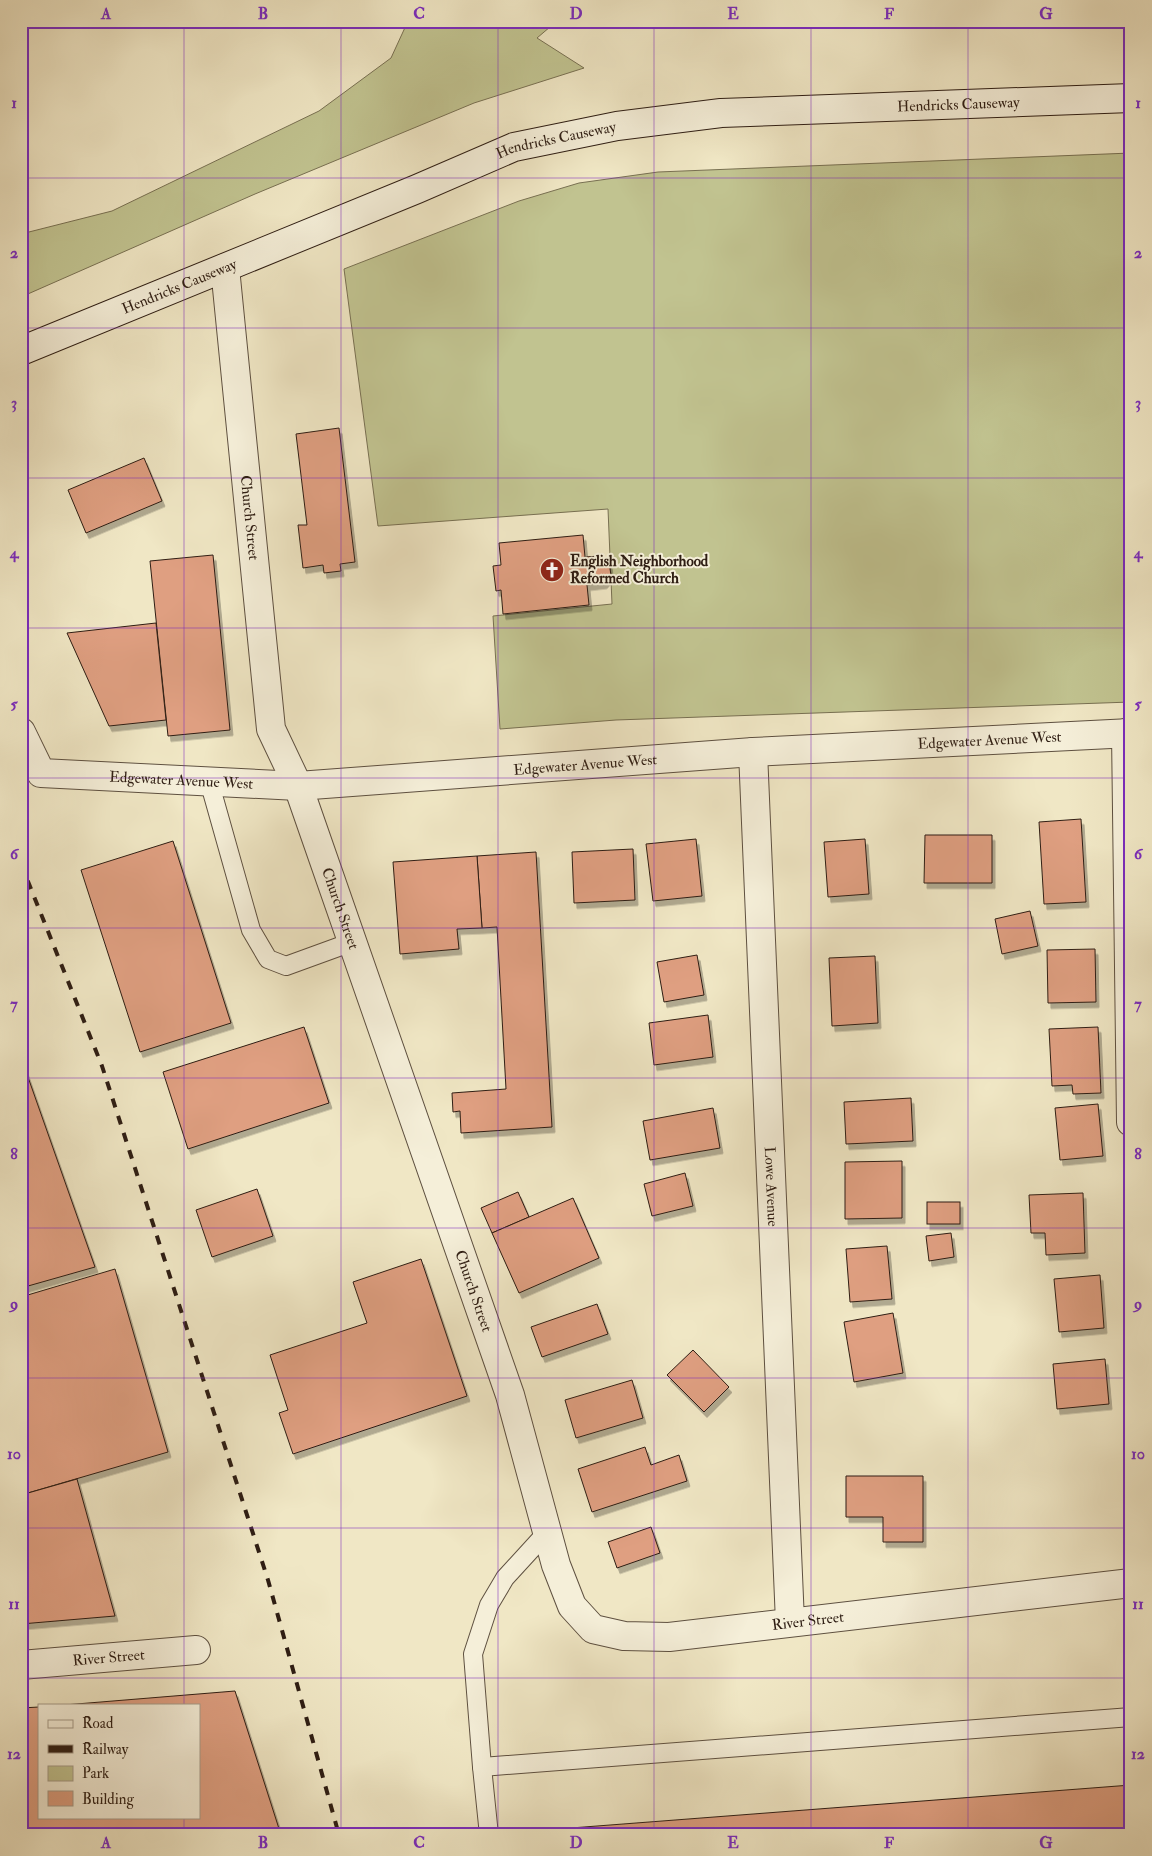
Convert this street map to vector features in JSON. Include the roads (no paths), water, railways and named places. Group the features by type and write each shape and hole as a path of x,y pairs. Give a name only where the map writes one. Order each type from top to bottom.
{"street":[{"name":"Hendricks Causeway","path":"21,351 514,147 617,126 721,113 1131,98"},
{"name":"Church Street","path":"225,268 271,729 298,786 510,1395 548,1532"},
{"name":"Edgewater Avenue West","path":"21,732 41,773 298,786 753,752 1128,733"},
{"path":"1128,733 1131,1122"},
{"name":"Lowe Avenue","path":"753,752 790,1622"},
{"name":"River Street","path":"548,1532 556,1565 572,1606 593,1629 624,1636 669,1637 1131,1583"},
{"name":"River Street","path":"21,1665 196,1650"}],"lane":[{"path":"208,781 251,930 268,959 286,966 352,942"},
{"path":"489,1835 473,1654 490,1605 505,1578 548,1532"},
{"path":"482,1767 1131,1717"}],"railway":[{"path":"21,864 102,1066 268,1580 339,1835"}],"place":[{"name":"English Neighborhood Reformed Church","path":"552,570"}]}
